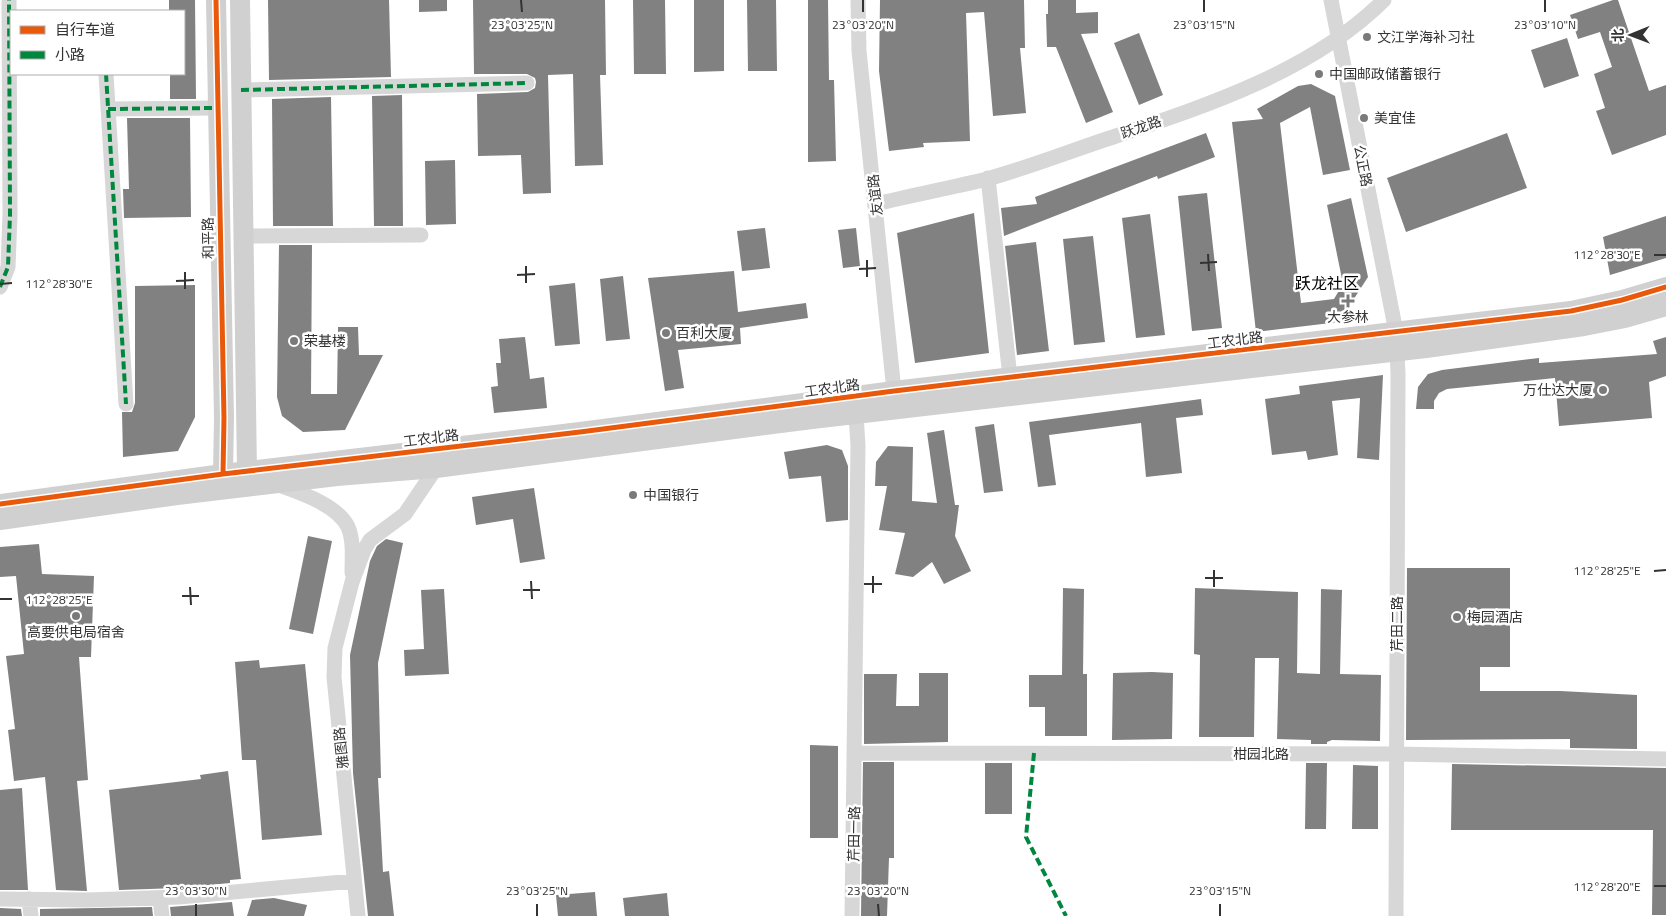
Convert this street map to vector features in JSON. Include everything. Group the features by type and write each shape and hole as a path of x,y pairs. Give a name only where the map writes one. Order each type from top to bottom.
{"street":[{"path":"0,287 8,267 10,215 9,0"},
{"name":"和平路","path":"216,0 224,418 223,474"},
{"path":"240,0 247,472"},
{"name":"友谊路","path":"858,0 859,51 894,391"},
{"name":"公正路","path":"1331,0 1396,342"},
{"name":"跃龙路","path":"876,204 988,178 1158,122 1246,88 1338,39 1362,22 1384,0"},
{"path":"106,75 126,404"},
{"path":"241,90 527,83"},
{"path":"108,109 217,108"},
{"path":"988,178 1010,378"},
{"path":"244,236 421,235"},
{"name":"工农北路","path":"0,520 276,484 436,468 1396,342 1571,311 1622,300 1666,287"},
{"name":"工农北路","path":"0,504 223,474 580,432 894,391 1010,378 1584,326 1625,318 1666,306"},
{"name":"芹田二路","path":"1396,342 1396,916"},
{"name":"芹田一路","path":"852,916 858,446 856,414"},
{"path":"352,582 370,540 405,514 436,468"},
{"path":"276,484 314,498 336,514 347,526 352,543 352,582"},
{"name":"雅图路","path":"352,582 335,648 334,677 358,916"},
{"name":"柑园北路","path":"855,753 1396,754 1666,759"},
{"path":"0,899 160,898 354,881"},
{"path":"160,898 162,916"},
{"path":"29,899 31,916"}],"building":[{"path":"169,0 195,0 196,99 170,99 170,75 185,75 185,10 169,10"},
{"path":"268,0 389,0 391,77 269,80"},
{"path":"419,0 447,0 447,11 419,12"},
{"path":"473,0 605,0 606,75 600,75 603,165 575,166 573,74 548,75 551,193 523,194 521,155 478,156 477,94 528,92 535,88 536,82 535,78 527,74 474,74"},
{"path":"633,0 665,0 666,74 634,74"},
{"path":"694,0 724,0 724,71 694,72"},
{"path":"747,0 776,0 777,71 748,71"},
{"path":"808,0 828,0 829,80 834,80 836,161 808,162"},
{"path":"880,0 1024,0 1025,48 1020,48 1026,113 993,116 984,12 966,13 970,141 923,143 924,147 889,151 879,71"},
{"path":"1048,0 1076,0 1076,13 1098,12 1098,33 1081,34 1113,112 1086,123 1056,47 1047,47 1046,14 1048,14"},
{"path":"1618,0 1649,91 1666,85 1666,135 1612,155 1596,111 1605,108 1594,74 1612,67 1600,32 1578,39 1570,15"},
{"path":"1139,33 1163,95 1139,105 1114,43"},
{"path":"1567,38 1579,76 1544,88 1531,50"},
{"path":"1311,84 1335,96 1350,170 1323,175 1310,107 1280,123 1301,303 1334,299 1343,284 1327,205 1351,198 1368,277 1339,322 1256,332 1232,122 1263,119 1257,109 1298,86"},
{"path":"402,95 403,226 374,226 372,96"},
{"path":"331,97 333,226 273,226 272,99"},
{"path":"127,118 190,118 191,217 124,218 123,189 129,189"},
{"path":"1206,133 1215,157 1158,179 1157,176 1004,236 1001,208 1037,204 1035,197"},
{"path":"1507,133 1527,188 1406,232 1387,178"},
{"path":"455,160 456,224 426,225 425,161"},
{"path":"1207,193 1222,328 1192,331 1178,196"},
{"path":"974,213 989,353 915,363 897,233"},
{"path":"1150,214 1165,335 1136,338 1122,218"},
{"path":"1666,216 1666,258 1610,275 1603,237"},
{"path":"765,228 770,268 742,271 737,231"},
{"path":"856,228 860,266 843,268 838,230"},
{"path":"1093,236 1105,342 1074,345 1063,239"},
{"path":"1036,242 1049,351 1017,355 1005,246"},
{"name":"荣基楼","path":"279,245 312,245 311,394 337,394 338,327 358,327 359,355 383,355 345,430 303,432 282,416 277,397"},
{"path":"734,271 738,312 806,303 808,318 740,328 741,344 678,350 684,388 665,391 648,278"},
{"path":"623,276 630,339 606,341 600,279"},
{"path":"575,283 580,344 555,346 549,286"},
{"path":"195,285 195,417 178,451 123,457 122,412 132,412 135,403 135,286"},
{"path":"525,337 530,379 544,377 547,408 494,413 491,387 498,386 496,363 501,363 499,339"},
{"name":"万仕达大厦","path":"1666,337 1666,376 1649,382 1652,418 1559,426 1555,378 1447,389 1439,393 1434,401 1434,409 1416,409 1418,387 1428,374 1442,370 1539,358 1539,363 1657,354 1653,341"},
{"path":"1383,375 1379,460 1357,458 1360,398 1332,401 1338,455 1308,460 1306,451 1272,455 1265,399 1300,394 1299,386"},
{"path":"1201,399 1203,415 1176,418 1182,473 1146,477 1141,423 1049,435 1056,485 1038,487 1029,422"},
{"path":"994,424 1003,491 984,493 975,427"},
{"path":"944,430 955,505 959,505 955,536 971,571 944,584 932,562 913,577 895,574 905,533 879,530 887,486 875,486 876,462 888,446 913,447 912,501 937,503 927,433"},
{"path":"827,445 842,450 848,466 848,520 826,522 821,476 789,479 784,452"},
{"path":"534,488 545,559 520,563 513,519 476,525 472,497"},
{"path":"308,536 332,541 313,634 289,629"},
{"path":"386,539 403,543 378,663 381,778 378,778 383,872 389,871 394,916 368,916 353,773 350,655 370,561 377,546"},
{"path":"39,544 42,574 94,576 91,657 79,657 88,780 77,781 87,891 56,890 45,777 14,781 8,730 15,729 6,656 24,654 16,576 0,577 0,547"},
{"path":"1407,568 1510,568 1510,667 1480,667 1480,691 1560,691 1637,695 1637,749 1570,748 1570,739 1406,740"},
{"path":"1063,588 1084,589 1083,674 1087,674 1087,736 1045,736 1045,707 1029,707 1029,675 1062,675"},
{"path":"1195,588 1298,592 1297,673 1320,674 1321,589 1342,590 1340,674 1381,675 1380,741 1332,740 1327,742 1327,744 1311,744 1311,740 1277,739 1279,658 1255,658 1254,737 1199,737 1200,655 1194,654"},
{"path":"444,589 449,674 405,676 404,650 424,649 421,590"},
{"path":"259,660 260,668 305,664 322,835 262,840 256,760 242,760 235,662"},
{"path":"919,673 948,673 948,742 864,744 864,674 897,674 896,706 919,706"},
{"path":"1113,673 1173,673 1172,739 1112,740"},
{"path":"810,745 838,746 838,838 810,838"},
{"path":"863,762 894,762 894,858 889,858 887,916 861,916"},
{"path":"985,763 1012,763 1012,814 985,814"},
{"path":"1306,763 1327,763 1326,829 1305,829"},
{"path":"1452,764 1666,768 1666,915 1652,915 1653,830 1451,830"},
{"path":"1353,765 1378,766 1378,829 1352,829"},
{"path":"228,771 241,879 230,880 230,883 178,888 119,890 109,790 201,779 200,775"},
{"path":"22,788 28,890 0,890 0,790"},
{"path":"595,892 597,916 558,916 556,895"},
{"path":"667,893 669,916 625,916 623,898"},
{"path":"274,898 307,905 304,916 247,916 252,900"},
{"path":"232,902 234,916 171,916 170,907"},
{"path":"152,907 153,916 40,916 40,909"},
{"path":"0,908 21,909 22,916 0,916"}],"marked path":[{"path":"0,287 8,267 10,215 9,0"},
{"path":"106,75 126,404"},
{"path":"241,90 527,83"},
{"path":"108,109 217,108"},
{"path":"1034,753 1026,837 1066,916"}],"cycle path":[{"path":"216,0 224,418 223,474"},
{"path":"0,504 223,474 580,432 894,391 1571,311 1622,300 1666,287"}],"place":[{"name":"文江学海补习社","path":"1367,37"},
{"name":"中国邮政储蓄银行","path":"1319,74"},
{"name":"美宜佳","path":"1364,118"},
{"name":"大参林","path":"1348,301"},
{"name":"百利大厦","path":"666,333"},
{"name":"荣基楼","path":"294,341"},
{"name":"万仕达大厦","path":"1603,390"},
{"name":"中国银行","path":"633,495"},
{"name":"高要供电局宿舍","path":"76,616"},
{"name":"梅园酒店","path":"1457,617"}],"district":[{"name":"跃龙社区","path":"1327,283"}]}
